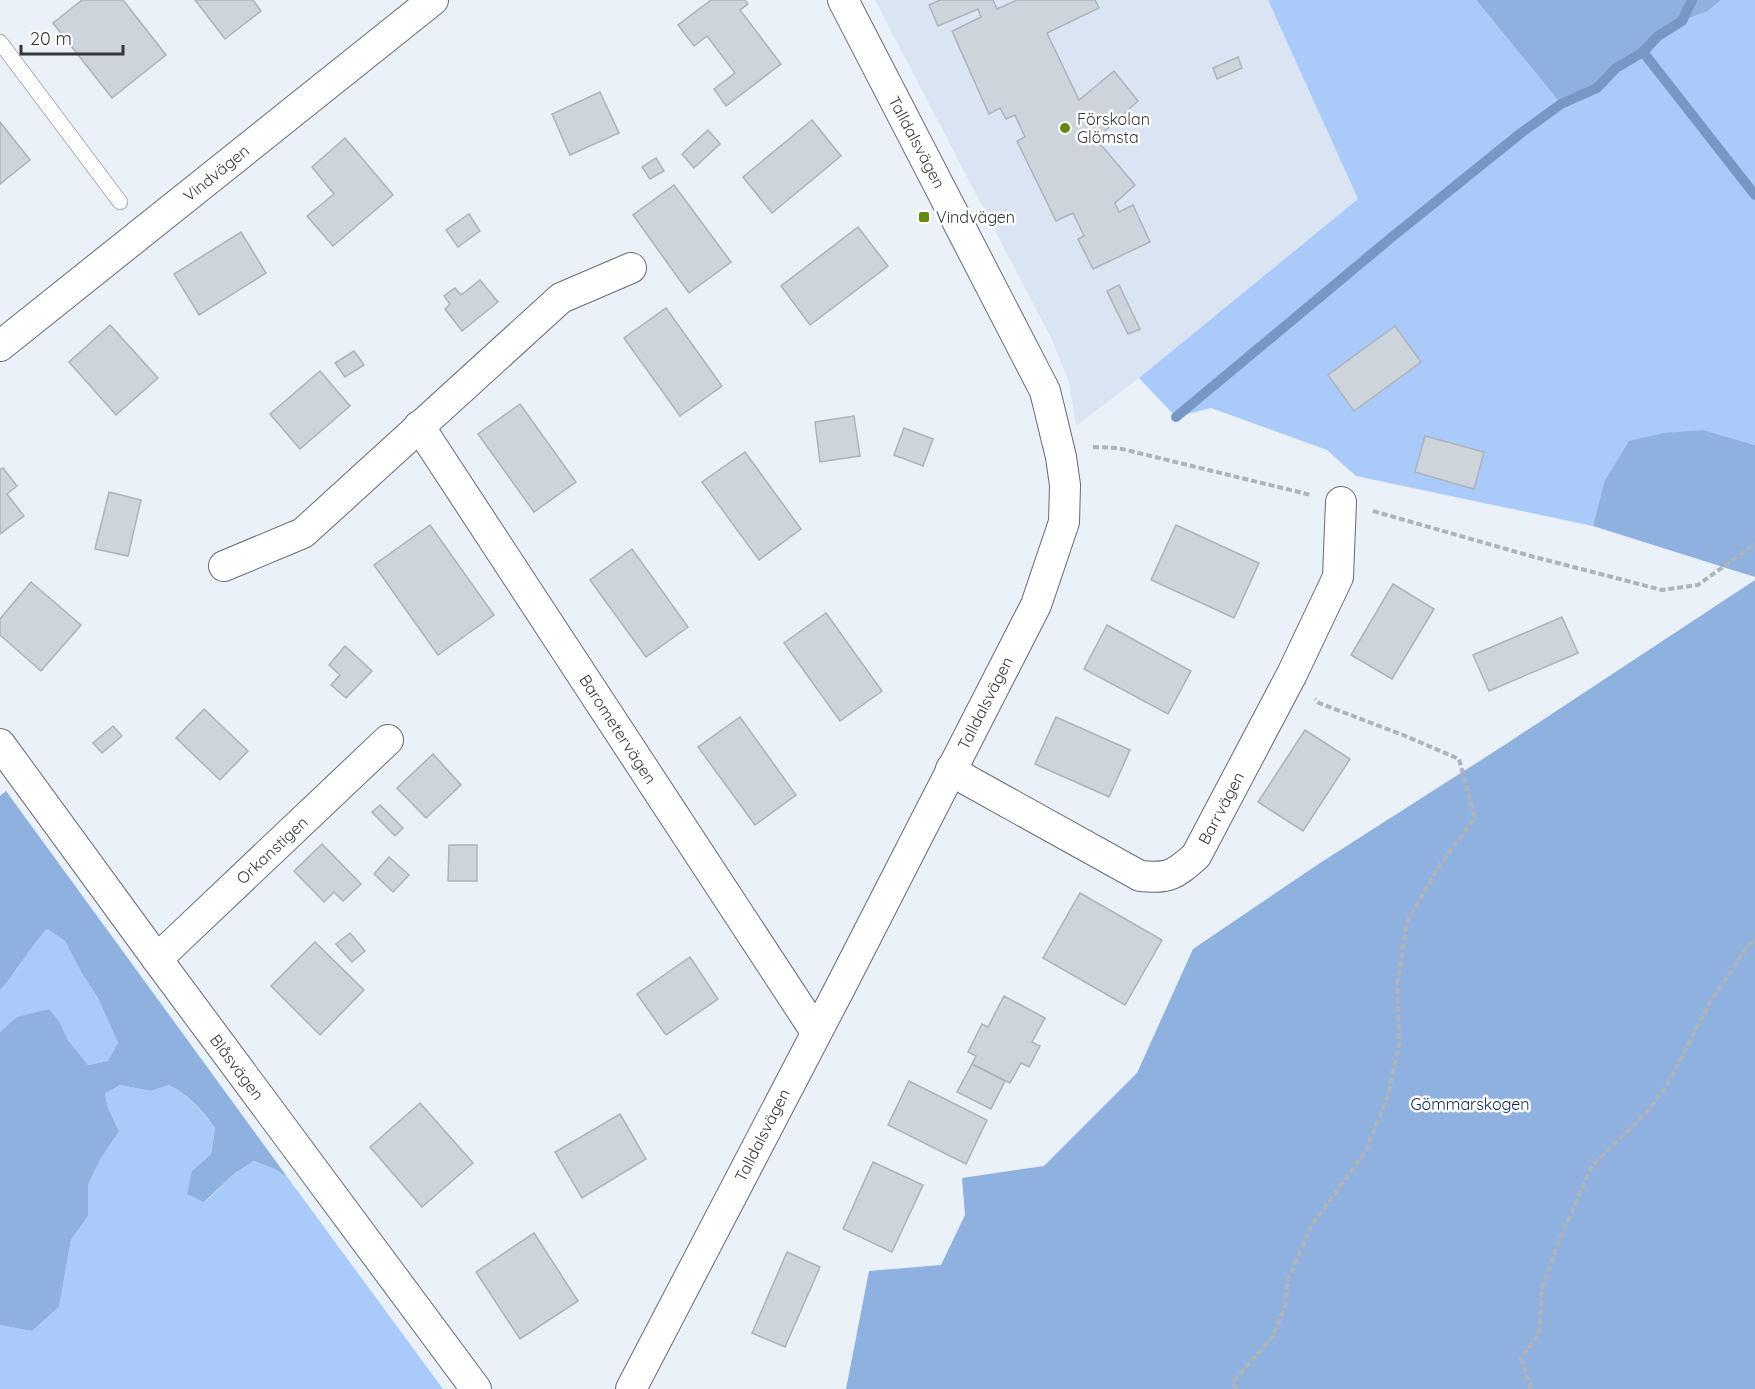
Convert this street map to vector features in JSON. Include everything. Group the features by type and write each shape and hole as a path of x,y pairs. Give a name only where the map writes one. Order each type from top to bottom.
{"street":[{"name":"Vindvägen","path":"0,346 433,0"},
{"name":"Talldalsvägen","path":"631,1389 1036,605 1064,522 1065,485 1046,391 843,0"},
{"path":"224,566 303,533 561,298 631,268"},
{"name":"Barometervägen","path":"419,426 816,1032"},
{"name":"Barrvägen","path":"951,769 1140,876 1160,878 1180,870 1196,856 1292,674 1338,577 1341,502"},
{"name":"Orkanstigen","path":"157,959 388,740"},
{"name":"Blåsvägen","path":"0,744 476,1389"}],"lane":[{"path":"0,42 120,202"}],"path":[{"path":"1086,447 1118,447 1341,502 1516,552 1662,590 1698,585 1755,544"},
{"path":"1236,1389 1233,1382 1273,1335 1286,1306 1288,1280 1311,1226 1365,1152 1388,1096 1399,1043 1397,986 1407,922 1441,863 1475,818 1459,759 1319,703 1292,674"},
{"path":"1531,1389 1521,1359 1539,1334 1542,1288 1559,1240 1592,1166 1647,1112 1667,1085 1709,1004 1749,944 1755,942"}],"shaded area":[{"path":"875,0 1268,0 1358,199 1139,378 1076,426 1069,382 1052,340"},
{"path":"1268,0 1476,0 1561,104 1597,88 1616,68 1643,52 1658,36 1682,21 1708,11 1721,0 1755,0 1755,445 1703,430 1604,482 1593,526 1356,476 1327,450 1211,408 1176,417 1139,378 1358,199"},
{"path":"47,929 65,941 98,998 118,1043 109,1061 88,1065 68,1040 60,1023 0,1032 0,990 18,968 31,946"},
{"path":"120,1085 151,1091 169,1085 189,1098 215,1128 211,1154 192,1171 205,1202 235,1173 254,1161 275,1169 288,1178 443,1389 0,1389 0,1325 32,1331 59,1307 71,1240 88,1216 88,1185 100,1160 119,1131 108,1108 105,1094"}],"green space":[{"path":"1476,0 1721,0 1708,11 1682,21 1658,36 1643,52 1616,68 1597,88 1561,104"},
{"path":"1703,430 1755,445 1755,577 1593,526 1604,482 1629,441 1664,433"},
{"name":"Gömmarskogen","path":"1755,580 1755,1389 846,1389 869,1271 941,1265 965,1215 962,1178 1044,1166 1137,1073 1193,949 1320,863"},
{"path":"6,791 288,1178 275,1169 254,1161 235,1173 204,1202 187,1194 192,1171 211,1154 215,1128 195,1104 183,1093 169,1085 151,1091 120,1085 105,1094 108,1108 119,1131 100,1160 88,1185 88,1216 71,1240 59,1307 32,1331 0,1325 0,1032 17,1017 49,1009 60,1023 68,1040 88,1065 108,1061 118,1043 98,998 65,941 47,929 0,990 0,796"}],"building":[{"path":"82,0 123,0 166,55 112,98 53,23"},
{"path":"195,0 253,0 261,11 225,39"},
{"path":"711,0 745,0 748,4 740,10 781,64 726,106 714,89 735,73 707,36 694,46 678,25"},
{"name":"Förskolan Glömsta","path":"940,0 993,0 997,9 1017,0 1095,0 1099,8 1047,33 1079,100 1114,71 1138,101 1096,139 1135,185 1115,203 1119,212 1133,205 1150,242 1093,269 1078,239 1084,236 1073,213 1056,221 1017,141 1025,137 1015,115 1006,119 1000,108 989,114 952,31 981,17 978,9 938,26 929,5"},
{"path":"1238,57 1242,68 1217,79 1213,68"},
{"path":"600,92 619,133 570,155 552,114"},
{"path":"812,120 841,156 772,213 743,177"},
{"path":"0,122 30,160 0,184"},
{"path":"708,130 720,144 694,168 682,154"},
{"path":"345,138 393,195 333,246 307,216 334,194 312,167"},
{"path":"656,158 664,171 650,179 642,167"},
{"path":"674,185 731,262 689,293 633,215"},
{"path":"469,214 480,231 458,247 446,230"},
{"path":"858,227 888,266 810,325 781,286"},
{"path":"241,232 266,273 199,315 174,274"},
{"path":"480,280 498,302 462,331 445,309 450,304 444,296 455,288 461,295"},
{"path":"1119,285 1140,329 1128,334 1107,291"},
{"path":"666,308 722,386 680,416 624,338"},
{"path":"110,325 158,378 116,415 69,362"},
{"path":"1395,326 1421,362 1354,411 1328,375"},
{"path":"354,351 364,365 345,377 335,363"},
{"path":"320,371 350,406 300,449 270,414"},
{"path":"520,404 576,482 534,512 478,434"},
{"path":"854,416 860,456 820,462 815,422"},
{"path":"904,428 933,439 923,466 894,455"},
{"path":"1425,436 1484,452 1474,489 1415,472"},
{"path":"745,452 801,529 759,560 702,482"},
{"path":"3,468 17,486 7,494 24,516 0,534 0,470"},
{"path":"109,492 141,500 128,556 95,549"},
{"path":"430,525 494,615 438,655 374,565"},
{"path":"1176,525 1259,563 1234,618 1151,580"},
{"path":"632,549 688,627 646,657 590,580"},
{"path":"31,582 81,625 41,671 0,635 0,619"},
{"path":"1393,584 1434,609 1392,679 1351,655"},
{"path":"826,613 882,691 840,721 784,643"},
{"path":"1562,617 1578,653 1489,691 1473,655"},
{"path":"1107,625 1191,671 1168,714 1084,669"},
{"path":"345,646 372,671 346,698 331,685 340,675 329,665"},
{"path":"204,709 248,751 220,780 176,738"},
{"path":"740,717 796,795 755,825 698,747"},
{"path":"1056,717 1130,750 1109,797 1035,764"},
{"path":"113,726 122,736 102,753 93,743"},
{"path":"1305,730 1350,759 1303,831 1258,802"},
{"path":"433,754 461,785 426,818 397,788"},
{"path":"380,805 403,828 395,836 372,812"},
{"path":"322,844 361,884 343,901 334,892 324,902 294,871"},
{"path":"449,845 477,845 477,881 448,881"},
{"path":"389,857 409,875 393,892 374,874"},
{"path":"1080,893 1162,940 1125,1005 1043,958"},
{"path":"350,933 365,951 352,962 336,944"},
{"path":"315,942 364,990 320,1035 271,986"},
{"path":"690,957 718,999 666,1035 637,994"},
{"path":"1004,996 1045,1018 1032,1042 1040,1046 1029,1067 1021,1063 1010,1083 972,1064 976,1056 968,1052 982,1024 988,1027"},
{"path":"972,1064 1005,1081 991,1109 957,1092"},
{"path":"909,1081 987,1120 966,1164 888,1125"},
{"path":"420,1103 473,1163 422,1207 370,1147"},
{"path":"620,1114 646,1159 582,1198 555,1152"},
{"path":"873,1162 923,1185 892,1252 843,1229"},
{"path":"534,1233 578,1301 520,1339 476,1272"},
{"path":"787,1252 820,1267 785,1347 752,1333"}],"waterway":[{"path":"1176,417 1521,133 1561,104 1597,88 1616,68 1643,52 1658,36 1682,21 1692,0"},
{"path":"1643,52 1755,195"}],"place":[{"name":"Förskolan Glömsta","path":"1065,128"},
{"name":"Vindvägen","path":"924,217"}]}
